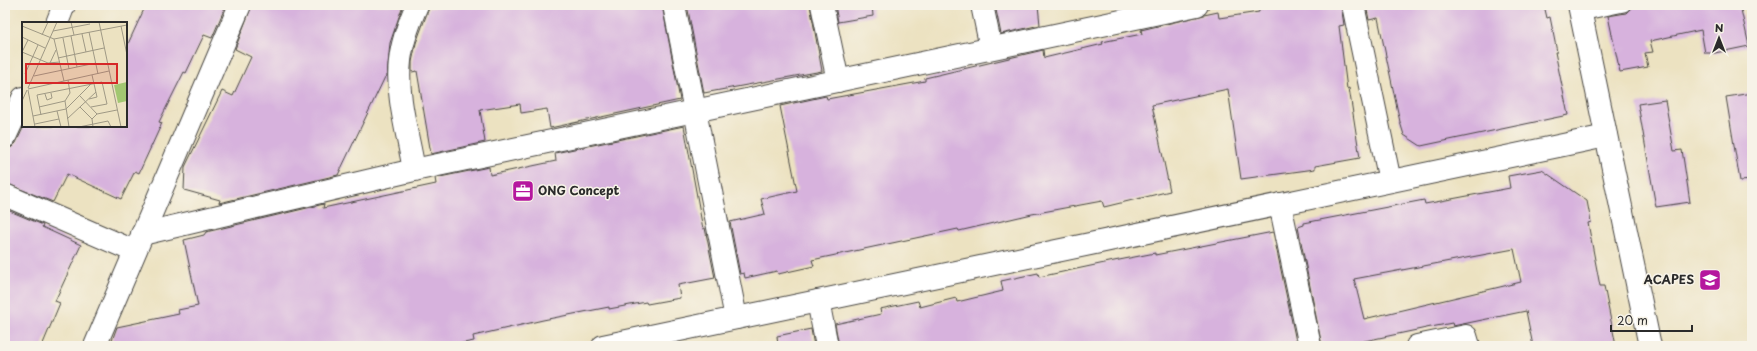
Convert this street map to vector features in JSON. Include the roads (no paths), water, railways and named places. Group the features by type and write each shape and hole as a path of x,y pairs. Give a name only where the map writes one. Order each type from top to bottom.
{"street":[{"path":"56,22 64,5"},
{"path":"95,346 240,5"},
{"path":"414,170 400,88 400,60 406,31 417,5"},
{"path":"674,5 736,318"},
{"path":"822,5 838,81"},
{"path":"982,5 991,48"},
{"path":"5,195 138,243 414,170 1197,5"},
{"path":"1353,5 1390,181"},
{"path":"1580,9 1650,346"},
{"path":"5,137 22,100"},
{"path":"603,346 1606,136"},
{"path":"1280,204 1310,346"},
{"path":"818,301 828,346"},
{"path":"1417,346 1466,336 1468,346"}],"lane":[{"path":"1580,9 1624,5"}],"place":[{"name":"ONG Concept","path":"523,191"},
{"name":"ACAPES","path":"1710,280"}]}
